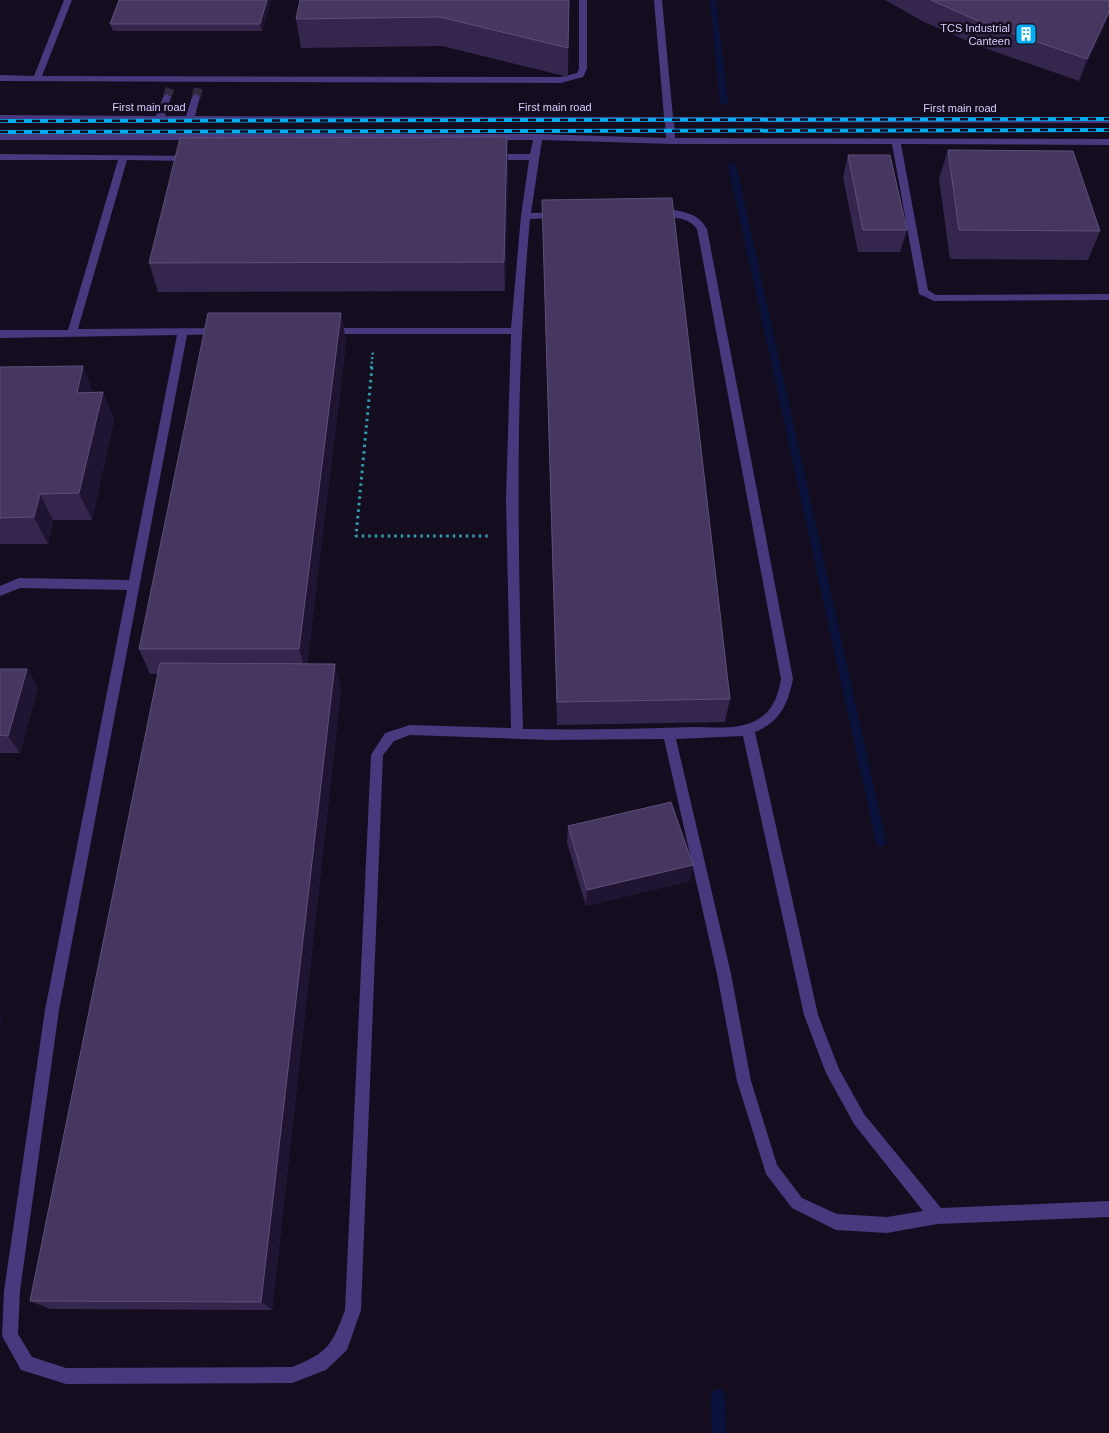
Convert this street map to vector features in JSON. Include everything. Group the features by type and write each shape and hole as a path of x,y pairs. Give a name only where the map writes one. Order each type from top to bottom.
{"street":[{"path":"37,78 68,0"},
{"path":"0,78 173,82 561,80 580,75 583,69 583,0"},
{"path":"658,0 671,141"},
{"path":"190,118 196,96"},
{"path":"160,118 167,97"},
{"name":"First main road","path":"0,118 1109,120"},
{"path":"0,136 538,137 671,141 1109,142"},
{"path":"517,734 512,536 514,331 533,157 538,137"},
{"path":"896,141 923,292 934,298 1109,297"},
{"path":"0,157 201,158"},
{"path":"484,157 533,157"},
{"path":"72,333 123,158"},
{"path":"183,331 52,1010 12,1290 10,1336 27,1364 66,1376 292,1375 320,1364 340,1344 353,1310 376,755 384,742 394,734 410,730 517,734 670,734 748,730 769,719 782,704 787,678 702,229 697,221 690,217 677,214 649,214"},
{"path":"526,216 573,215"},
{"path":"0,334 231,331"},
{"path":"317,331 514,331"},
{"path":"0,591 19,583 134,585"},
{"path":"748,730 811,1015 833,1073 859,1119 936,1216"},
{"path":"670,734 724,974 744,1081 771,1168 797,1203 836,1222 887,1225 936,1216 1109,1208"}],"path":[{"path":"374,331 356,536 512,536"}],"building":[{"path":"119,0 267,0 260,24 110,24"},
{"path":"300,0 569,0 568,48 440,17 296,19"},
{"path":"931,0 1109,0 1109,12 1087,59 985,24"},
{"path":"507,137 504,262 149,263 180,138"},
{"path":"948,150 1073,151 1100,231 959,230"},
{"path":"848,155 890,155 907,230 863,230"},
{"path":"672,198 730,699 557,702 542,200"},
{"path":"208,313 341,313 299,649 139,649"},
{"path":"83,366 77,393 103,392 79,493 40,494 34,517 0,518 0,367"},
{"path":"160,663 335,664 261,1302 30,1301"},
{"path":"0,669 27,669 8,736 0,735"},
{"path":"671,802 693,865 587,890 568,826"}],"waterway":[{"path":"713,0 724,103"},
{"path":"732,165 881,842"},
{"path":"718,1396 719,1433"}],"tunnel":[{"path":"167,97 171,86"},
{"path":"196,97 199,86"}],"railway":[{"path":"0,121 1109,119"},
{"path":"0,132 1109,130"}],"place":[{"name":"TCS Industrial Canteen","path":"1026,34"}]}
